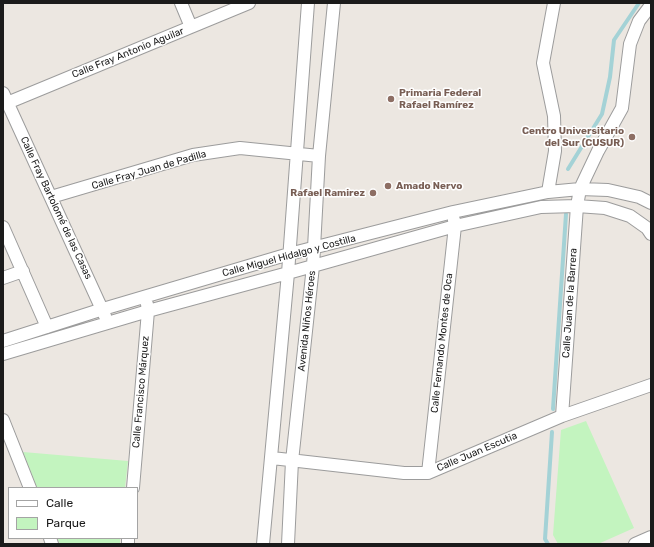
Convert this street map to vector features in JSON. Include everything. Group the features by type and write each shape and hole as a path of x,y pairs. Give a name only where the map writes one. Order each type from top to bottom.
{"street":[{"path":"180,3 191,27"},
{"name":"Calle Fray Antonio Aguilar","path":"5,98 250,3"},
{"path":"263,544 272,458 298,153 308,3"},
{"name":"Avenida Niños Héroes","path":"288,544 292,461 313,266 319,156 334,3"},
{"path":"548,192 555,151 555,130 554,116 543,62 554,3"},
{"name":"Calle Juan de la Barrera","path":"562,416 577,206 580,189 598,151 622,108 630,44 639,21 651,5"},
{"name":"Calle Fray Bartolomé de las Casas","path":"5,98 108,322"},
{"name":"Calle Fray Juan de Padilla","path":"51,198 193,155 240,148 319,156"},
{"name":"Calle Miguel Hidalgo y Costilla","path":"3,341 102,309 289,254 314,249 452,212 548,192 580,189 608,190 639,198 651,203"},
{"name":"Calle Miguel Hidalgo y Costilla","path":"3,354 108,322 455,226 541,207 577,206 605,208 630,216 647,228 651,234"},
{"name":"Calle Fernando Montes de Oca","path":"428,473 455,226 452,212"},
{"path":"3,227 47,327"},
{"path":"3,278 23,270"},
{"name":"Calle Francisco Márquez","path":"133,487 148,311 145,297"},
{"name":"Calle Juan Escutia","path":"272,458 404,474 428,473 562,416 651,384"},
{"path":"3,420 30,487"},
{"path":"635,544 651,537"}],"green space":[{"path":"586,421 634,528 598,544 558,544 553,535 561,430"},
{"path":"23,452 128,461 125,487 37,487"},
{"path":"58,539 120,539 120,544 60,544"}],"waterway":[{"path":"568,169 602,114 610,77 614,40 639,3"},
{"path":"553,409 566,214"},
{"path":"548,544 545,539 552,432"}],"place":[{"name":"Primaria Federal Rafael Ramírez","path":"391,99"},
{"name":"Centro Universitario del Sur (CUSUR)","path":"632,137"},
{"name":"Amado Nervo","path":"388,186"},
{"name":"Rafael Ramirez","path":"373,193"}]}
